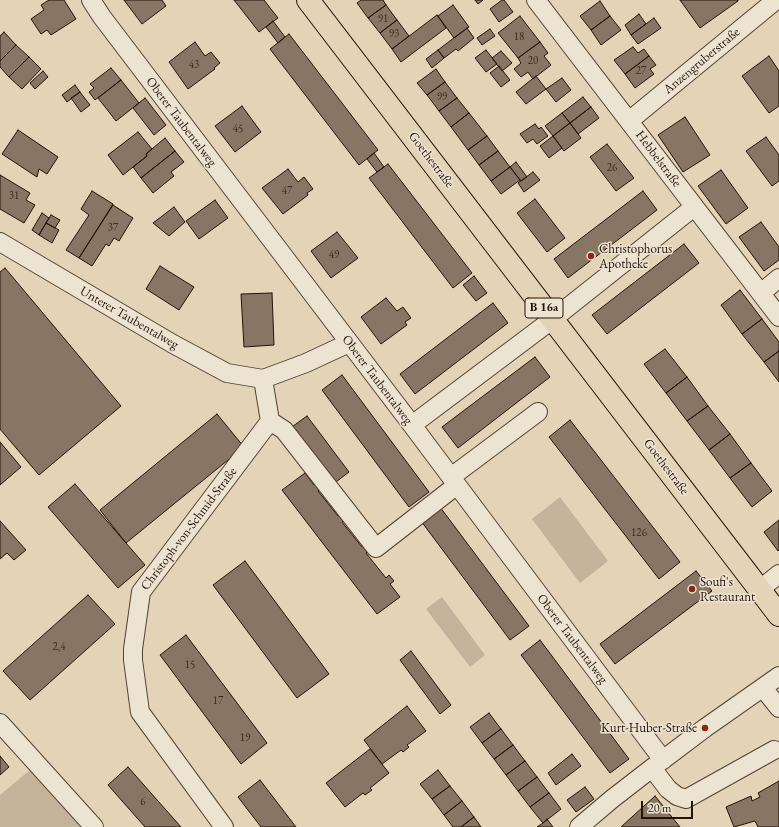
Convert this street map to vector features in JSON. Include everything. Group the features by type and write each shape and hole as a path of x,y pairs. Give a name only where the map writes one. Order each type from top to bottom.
{"main road":[{"name":"Goethestraße","path":"308,0 779,616"}],"street":[{"name":"Oberer Taubentalweg","path":"91,0 102,17 454,481 657,764 668,789 677,796 686,799 774,750"},
{"name":"Hebbelstraße","path":"536,0 779,317"},
{"name":"Anzengruberstraße","path":"629,121 776,0"},
{"path":"412,425 553,319 694,207"},
{"name":"Unterer Taubentalweg","path":"0,242 173,344 227,373 264,379"},
{"path":"761,293 779,278"},
{"path":"349,343 306,363 264,379 270,421 284,430 376,548 538,412"},
{"name":"Christoph-von-Schmid-Straße","path":"224,827 140,712 133,649 141,592 270,421"},
{"path":"759,590 779,574"},
{"path":"579,827 657,764 779,676"},
{"path":"763,688 779,708"},
{"path":"0,723 94,827"}],"shaded area":[{"path":"560,497 608,561 580,583 532,519"},
{"path":"442,597 485,655 470,667 426,609"},
{"path":"30,770 82,827 0,827 0,795"}],"building":[{"path":"49,0 64,0 76,19 51,35 47,30 41,34 31,19 44,10 41,5"},
{"path":"124,0 162,0 166,6 142,24"},
{"path":"234,0 264,0 278,18 259,32"},
{"path":"361,0 383,0 386,5 368,18 357,3"},
{"path":"475,0 483,0 478,4"},
{"path":"504,0 513,12 499,22 490,9"},
{"path":"680,0 738,0 738,1 700,28"},
{"path":"600,1 610,16 591,30 580,16"},
{"path":"386,5 397,20 380,33 368,18"},
{"path":"453,5 469,27 454,38 438,16"},
{"path":"639,14 646,24 631,35 625,25"},
{"path":"437,15 446,28 401,62 392,49"},
{"path":"520,16 540,42 518,58 498,33"},
{"path":"610,16 621,30 601,45 591,30"},
{"path":"654,18 661,28 638,44 631,35"},
{"path":"397,20 409,36 392,49 380,33"},
{"path":"273,21 285,37 278,43 266,27"},
{"path":"467,28 474,38 458,51 456,49 444,58 438,50"},
{"path":"490,29 495,36 482,45 477,38"},
{"path":"4,32 16,45 0,61 0,36"},
{"path":"289,34 378,150 359,165 270,49"},
{"path":"195,42 205,56 211,52 220,63 214,68 215,69 188,89 169,62"},
{"path":"540,42 548,53 544,56 551,65 533,79 528,72 521,77 514,69 521,63 518,58"},
{"path":"16,45 29,57 9,77 0,67 0,61"},
{"path":"633,47 638,53 644,49 649,56 625,74 614,60"},
{"path":"438,50 444,58 432,68 426,59"},
{"path":"486,50 497,64 486,72 475,58"},
{"path":"501,51 512,63 502,71 492,58"},
{"path":"649,56 656,65 650,69 654,74 635,88 625,74"},
{"path":"769,56 779,71 779,106 769,113 742,76"},
{"path":"29,57 41,69 22,89 9,77"},
{"path":"499,66 510,80 501,87 490,73"},
{"path":"111,68 121,80 95,100 89,92 94,88 90,84"},
{"path":"436,69 445,82 427,95 417,83"},
{"path":"43,71 48,77 35,89 30,83"},
{"path":"536,76 546,89 526,104 516,92"},
{"path":"562,78 571,90 556,102 546,89"},
{"path":"121,80 139,103 116,121 98,98"},
{"path":"445,82 457,98 439,111 427,95"},
{"path":"75,85 80,92 67,102 62,95"},
{"path":"80,92 90,105 81,112 71,98"},
{"path":"583,97 591,107 570,123 562,113"},
{"path":"145,98 166,125 154,135 133,108"},
{"path":"457,98 469,113 451,127 439,111"},
{"path":"242,106 261,132 235,152 215,126"},
{"path":"591,107 599,118 578,134 570,123"},
{"path":"469,113 487,136 468,150 451,127"},
{"path":"562,113 570,123 553,136 545,126"},
{"path":"685,117 710,155 683,172 658,135"},
{"path":"570,123 581,138 564,151 553,136"},
{"path":"535,124 539,129 541,127 548,136 537,144 533,139 527,143 520,134"},
{"path":"18,130 58,157 47,174 39,169 37,177 2,154"},
{"path":"138,132 152,149 146,154 147,156 123,175 108,155"},
{"path":"487,136 498,151 479,165 468,150"},
{"path":"553,136 562,148 549,158 540,146"},
{"path":"766,137 779,155 779,181 772,186 746,151"},
{"path":"165,138 175,151 141,178 133,167 147,156 146,154"},
{"path":"607,144 634,178 616,191 590,157"},
{"path":"175,151 184,162 171,172 174,176 153,193 141,178"},
{"path":"498,151 510,167 491,181 479,165"},
{"path":"374,153 384,167 377,172 367,159"},
{"path":"516,162 527,177 521,181 510,167"},
{"path":"388,164 472,273 453,288 369,178"},
{"path":"510,167 520,180 501,194 491,181"},
{"path":"288,169 298,182 304,177 313,189 307,193 308,195 283,214 262,188"},
{"path":"721,170 748,208 726,224 698,186"},
{"path":"533,172 540,180 524,192 518,183"},
{"path":"0,175 30,193 26,200 35,205 24,223 0,209"},
{"path":"92,191 113,204 79,258 66,250 89,215 81,209"},
{"path":"643,191 657,210 568,278 554,259"},
{"path":"535,199 565,238 547,252 517,213"},
{"path":"215,200 228,218 199,239 186,221"},
{"path":"113,205 133,218 119,241 114,238 109,246 106,244 92,266 79,258"},
{"path":"174,207 185,222 169,236 153,223"},
{"path":"42,213 49,218 39,235 32,230"},
{"path":"51,215 60,220 55,228 46,223"},
{"path":"761,222 779,247 779,260 764,271 739,237"},
{"path":"46,223 59,230 52,243 39,235"},
{"path":"337,232 358,258 331,278 311,251"},
{"path":"684,244 699,263 607,334 592,315"},
{"path":"160,266 194,287 179,310 146,289"},
{"path":"5,268 121,406 39,475 0,429 0,272"},
{"path":"474,276 487,293 476,301 463,285"},
{"path":"740,290 762,319 742,334 721,305"},
{"path":"272,293 274,345 244,347 241,294"},
{"path":"386,298 397,311 403,307 411,318 405,322 407,325 381,344 361,317"},
{"path":"493,303 508,323 415,394 400,374"},
{"path":"762,319 779,342 779,351 764,362 742,334"},
{"path":"665,349 687,377 666,393 644,364"},
{"path":"779,351 779,382 764,362"},
{"path":"535,357 550,377 458,448 442,427"},
{"path":"342,375 429,492 409,507 322,390"},
{"path":"687,377 708,406 687,421 666,393"},
{"path":"708,406 730,434 709,450 687,421"},
{"path":"217,414 244,447 126,543 100,510"},
{"path":"307,416 349,472 332,485 289,429"},
{"path":"570,420 680,562 659,579 549,437"},
{"path":"730,434 751,463 730,478 709,450"},
{"path":"0,442 21,467 0,485"},
{"path":"751,463 772,491 752,507 730,478"},
{"path":"305,473 314,485 318,482 322,488 318,491 338,516 342,513 346,519 342,522 362,547 365,544 370,550 366,553 386,578 389,575 394,581 390,584 400,597 377,614 282,490"},
{"path":"75,484 145,565 118,588 48,507"},
{"path":"440,507 529,626 510,640 421,521"},
{"path":"779,520 779,550 778,551 764,532"},
{"path":"0,521 26,550 14,560 7,553 0,559"},
{"path":"245,561 329,674 297,698 213,585"},
{"path":"696,571 712,591 615,664 600,644"},
{"path":"88,595 115,624 30,700 3,671"},
{"path":"186,635 267,743 241,764 160,655"},
{"path":"540,640 629,759 610,773 521,655"},
{"path":"411,651 451,705 440,714 400,660"},
{"path":"407,706 426,731 407,745 409,747 403,752 401,750 382,764 364,740"},
{"path":"489,713 501,729 482,743 470,727"},
{"path":"501,729 513,745 494,759 482,743"},
{"path":"513,745 525,761 506,775 494,759"},
{"path":"370,749 389,773 370,788 372,790 365,795 363,793 345,807 326,783"},
{"path":"572,754 581,766 556,785 548,773"},
{"path":"0,756 9,767 0,775"},
{"path":"525,761 537,777 518,791 506,775"},
{"path":"128,767 181,827 145,827 108,785"},
{"path":"438,770 450,786 432,799 420,784"},
{"path":"537,777 549,793 530,807 518,791"},
{"path":"260,780 296,827 261,827 238,797"},
{"path":"779,781 779,827 758,827 755,821 734,827 726,807 751,796 752,801 760,797 758,793"},
{"path":"450,786 462,801 444,815 432,799"},
{"path":"585,787 594,799 576,812 567,800"},
{"path":"549,793 561,809 543,823 530,807"},
{"path":"655,796 680,827 621,827"},
{"path":"462,801 474,817 461,827 453,827 444,815"},
{"path":"474,817 481,827 461,827"},
{"path":"547,819 553,827 537,827 543,823"}],"place":[{"name":"Christophorus Apotheke","path":"591,256"},
{"name":"Soufi's Restaurant","path":"692,589"},
{"name":"Kurt-Huber-Straße","path":"705,728"}]}
